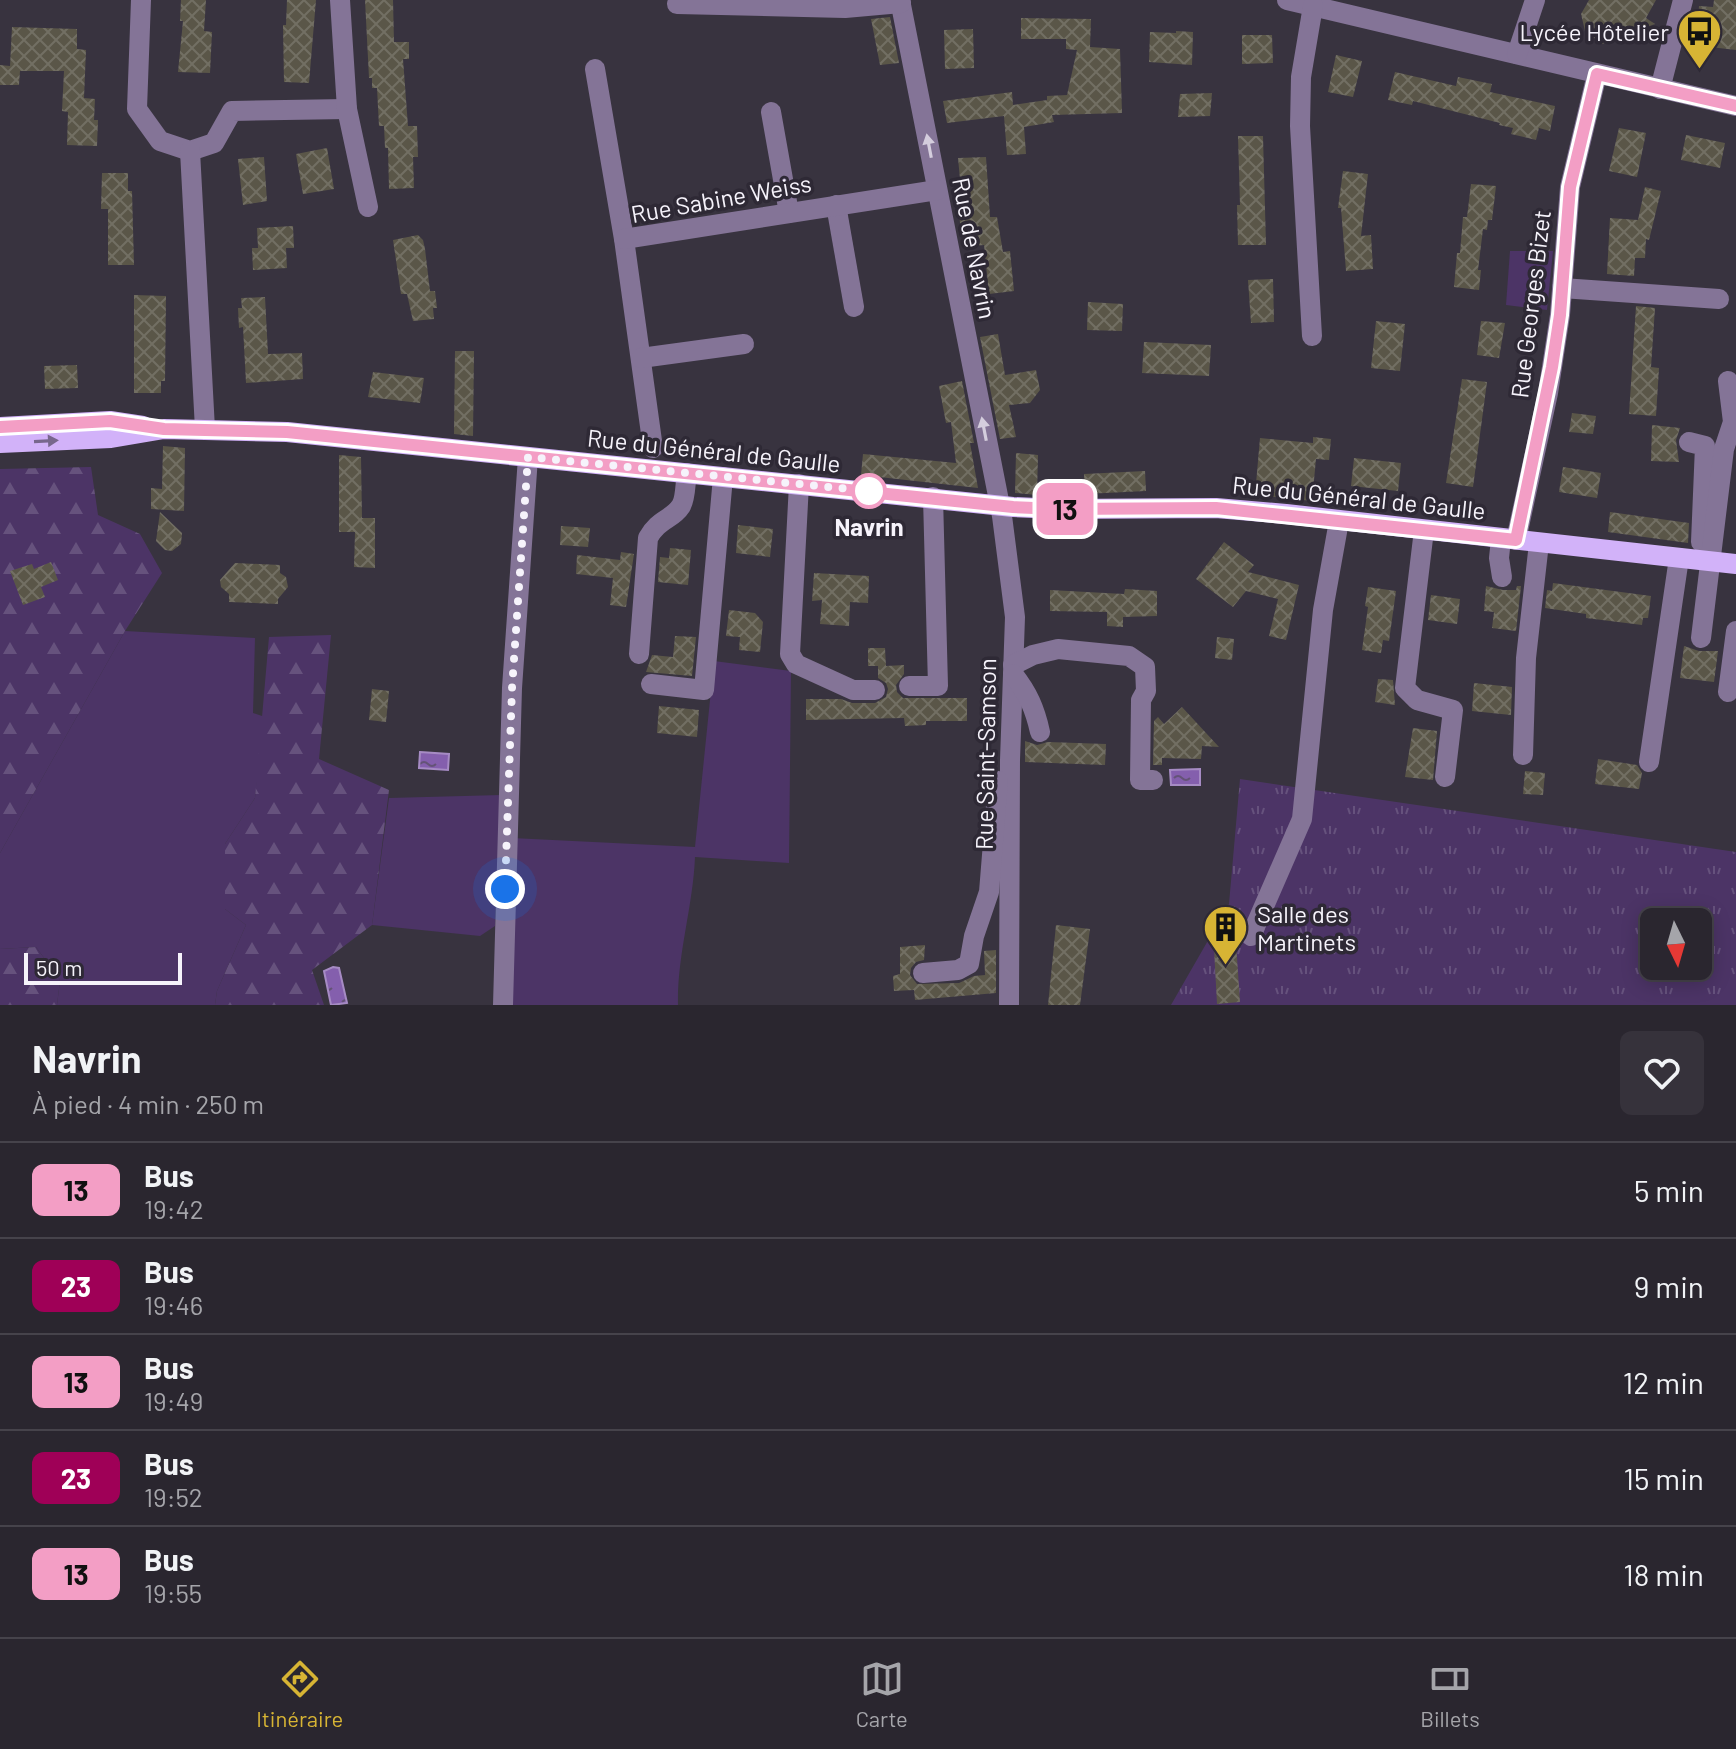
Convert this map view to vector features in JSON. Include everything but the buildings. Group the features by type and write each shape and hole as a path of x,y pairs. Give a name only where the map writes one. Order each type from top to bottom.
{"main road":[{"name":"Rue du Général de Gaulle","path":"0,427 110,421 164,429 377,440 999,505 1058,509 1216,508 1736,564"},
{"name":"Rue du Général de Gaulle","path":"0,443 111,438 164,429"}],"street":[{"path":"141,0 137,109 160,141 190,151 214,143 232,111 347,109"},
{"path":"340,0 347,109 368,207"},
{"path":"1287,0 1736,106"},
{"path":"1517,54 1535,0"},
{"path":"1660,89 1683,0"},
{"path":"677,4 845,8 900,2"},
{"name":"Rue de Navrin","path":"900,2 999,505"},
{"path":"1312,336 1300,126 1301,77 1313,6"},
{"path":"595,69 624,239"},
{"name":"Rue Georges Bizet","path":"1502,577 1499,558 1508,540 1548,393 1562,288 1570,187 1597,74"},
{"path":"771,112 789,213"},
{"path":"190,151 205,429"},
{"name":"Rue Sabine Weiss","path":"653,448 624,239 937,190"},
{"path":"836,205 854,307"},
{"path":"1562,288 1719,299"},
{"path":"641,358 744,344"},
{"path":"1706,561 1724,449 1733,422 1728,381"},
{"path":"1689,442 1705,446 1706,561 1701,638"},
{"path":"503,1005 512,688 528,457"},
{"path":"639,654 648,538 655,525 683,503 687,473"},
{"path":"651,684 704,690 723,477"},
{"path":"780,591 792,484"},
{"path":"792,484 790,654 796,664 853,690 875,690"},
{"path":"909,686 938,686 933,497"},
{"name":"Rue Saint-Samson","path":"999,505 1015,617 1010,760 1009,1005"},
{"path":"1251,936 1302,819 1323,610 1339,521"},
{"path":"1424,530 1405,688 1417,700 1453,710 1445,777"},
{"path":"1523,755 1526,658 1539,543"},
{"path":"1649,762 1679,558"},
{"path":"1728,692 1736,631"},
{"path":"1040,732 1036,709 1013,669 1033,655 1058,649 1129,656 1145,667 1146,691 1141,700 1140,780 1153,780"},
{"path":"923,973 958,970 969,964 974,936 989,892 998,781 1010,760"}],"green space":[{"path":"1510,251 1553,251 1547,310 1506,305"},
{"path":"91,467 98,515 140,534 162,573 125,631 0,853 0,469"},
{"path":"125,631 255,638 253,713 265,717 255,798 225,844 225,909 246,925 217,991 215,1005 57,1005 60,980 36,947 0,949 0,853"},
{"path":"331,635 319,759 389,790 372,925 312,970 324,1005 215,1005 217,991 246,925 225,909 225,844 255,798 269,637"},
{"path":"714,661 791,671 789,863 695,857 678,1005 508,1005 512,838 695,847"},
{"path":"1240,779 1736,852 1736,1005 1171,1005 1229,904"},
{"path":"501,795 495,926 480,936 372,925 389,798"},
{"path":"36,947 60,980 57,1005 0,1005 0,949"}],"water":[{"path":"420,752 449,754 448,770 419,768"},
{"path":"1200,769 1200,785 1171,785 1170,770"},
{"path":"339,968 347,1003 331,1005 324,971"}],"bus line":[{"name":"13","path":"0,427 110,421 164,429 287,432 1013,507 1216,508 1516,540 1543,420 1560,315 1570,187 1597,74 1736,106"}],"place":[{"name":"Lycée Hôtelier","path":"1700,70"},
{"name":"Navrin","path":"869,491"},
{"name":"Salle des Martinets","path":"1226,966"}],"route":[{"path":"505,889 512,688 528,457 879,492 869,491"}]}
